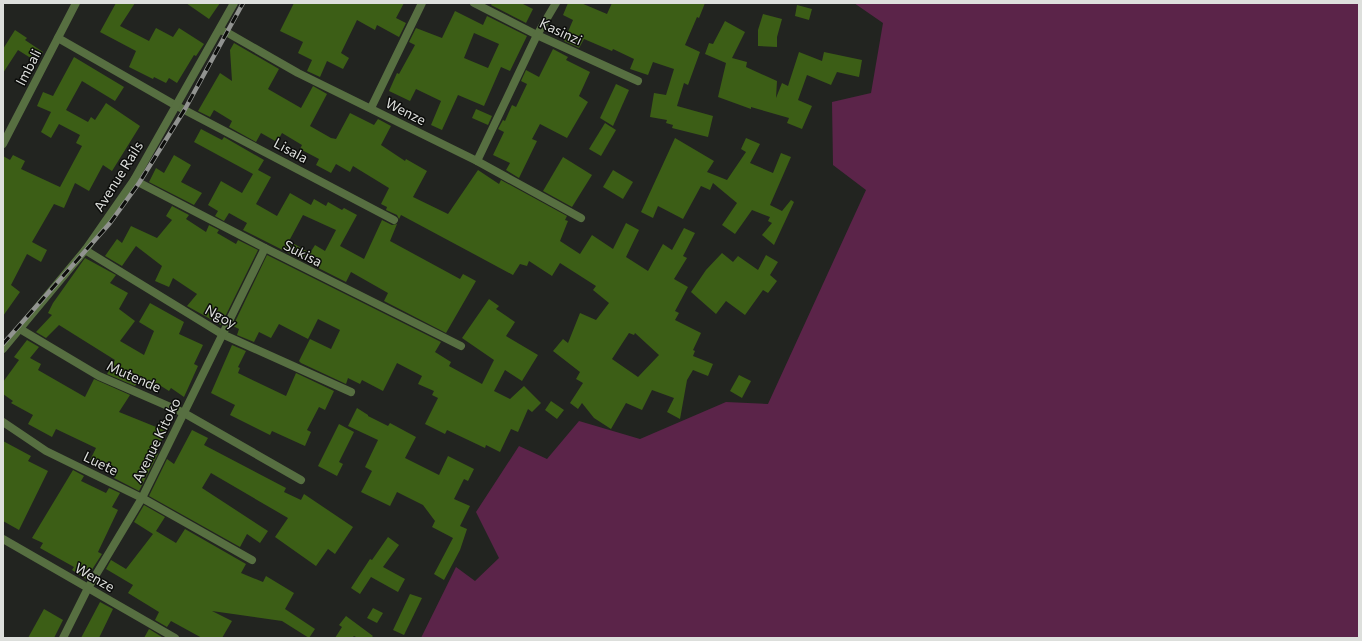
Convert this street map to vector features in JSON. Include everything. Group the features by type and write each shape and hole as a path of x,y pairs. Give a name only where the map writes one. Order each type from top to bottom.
{"street":[{"name":"Imbali","path":"3,144 76,3"},
{"name":"Avenue Rails","path":"3,349 85,250 134,180 234,3"},
{"path":"371,108 422,3"},
{"name":"Kasinzi","path":"474,3 537,35 638,81"},
{"path":"476,161 537,35 556,3"},
{"name":"Wenze","path":"220,30 228,32 298,73 476,161 580,218"},
{"name":"Lisala","path":"58,38 175,105 394,220"},
{"name":"Sukisa","path":"134,180 265,248 461,346"},
{"name":"Avenue Kitoko","path":"63,638 88,588 142,498 265,248"},
{"name":"Ngoy","path":"85,250 222,334 351,392"},
{"name":"Mutende","path":"20,329 99,376 184,413 301,480"},
{"name":"Luete","path":"3,422 46,451 142,498 252,560"},
{"name":"Wenze","path":"3,539 175,638"}],"shaded area":[{"path":"854,3 1359,3 1359,638 421,638 456,567 475,581 499,558 476,512 519,446 547,459 579,421 640,439 726,402 768,404 866,190 833,165 832,102 871,93 883,23"}],"building":[{"path":"116,3 135,3 120,26 149,41 156,28 173,37 179,28 204,44 196,56 194,55 177,83 169,78 166,83 154,77 153,79 129,67 136,51 100,32"},
{"path":"186,3 220,3 209,19"},
{"path":"294,3 404,3 396,18 406,23 399,37 377,25 375,30 357,20 341,53 349,58 343,69 327,61 320,77 307,71 312,60 298,53 303,42 280,31"},
{"path":"492,3 521,3 533,9 526,23 491,5"},
{"path":"568,3 581,3 607,14 612,3 705,3 699,18 697,17 685,45 700,52 688,85 684,83 677,106 713,116 708,137 672,128 673,125 666,123 667,120 650,117 654,93 666,95 674,69 653,62 648,75 630,69 634,59 613,49 612,51 584,39 579,48 564,41 573,20 563,15"},
{"path":"797,5 812,9 809,20 795,16"},
{"path":"455,11 483,25 487,16 527,36 510,71 501,67 484,106 458,95 442,130 431,125 441,101 416,89 410,101 389,91 397,73 399,74 415,45 409,42 416,28 442,38","holes":["474,33 499,44 488,68 464,58"]},
{"path":"763,14 782,19 777,37 777,47 758,46 758,30"},
{"path":"725,21 745,32 732,58 747,62 746,67 777,81 776,98 782,83 788,86 799,52 822,61 824,52 862,60 859,77 837,72 831,85 807,75 798,100 812,106 802,129 787,123 789,118 751,107 751,109 718,97 726,63 705,54 709,43 713,44"},
{"path":"15,30 27,38 25,40 43,52 37,62 18,50 3,73 3,49"},
{"path":"234,43 279,69 268,89 301,108 313,86 327,94 310,126 331,138 336,139 350,113 374,125 378,119 391,126 381,145 405,161 406,159 427,171 413,197 448,214 478,170 499,184 501,180 567,216 565,220 568,221 560,241 580,254 592,235 613,249 626,223 639,230 626,257 648,271 663,244 672,250 684,228 695,233 683,256 687,258 674,279 688,287 675,311 679,313 675,320 701,333 693,350 695,351 693,356 713,364 708,376 693,370 687,380 680,419 667,412 674,398 652,390 642,410 626,403 611,429 594,418 582,403 578,409 570,403 583,383 576,379 580,372 553,351 563,339 568,343 580,313 596,320 609,303 593,290 596,286 560,263 552,276 529,261 527,266 520,264 513,275 401,215 399,219 397,215 386,210 387,207 381,204 389,188 353,166 350,172 336,164 331,173 316,165 319,159 300,149 302,145 282,133 277,142 261,133 256,142 229,127 232,121 214,110 210,117 198,111 220,73 232,81 230,50","holes":["629,333 634,335 635,333 659,355 638,377 612,359"]},
{"path":"553,49 568,57 566,60 590,72 579,96 588,102 567,138 540,124 532,139 537,141 519,178 506,170 510,163 493,155 504,132 498,129 503,120 505,121 512,105 516,107 527,84 521,81 526,70 539,77"},
{"path":"74,57 124,87 115,101 82,81 66,110 88,122 91,117 95,120 106,103 140,126 112,171 103,165 89,191 75,183 64,208 54,204 32,242 47,250 41,262 27,254 11,285 20,292 3,316 3,156 10,160 13,155 25,161 21,169 60,187 82,146 76,143 80,135 59,124 51,138 41,132 51,112 37,106 43,92 53,96"},
{"path":"616,84 629,90 613,126 600,118"},
{"path":"476,109 492,116 488,125 472,118"},
{"path":"605,123 616,130 601,156 589,149"},
{"path":"201,129 222,140 224,137 264,160 258,170 271,177 256,204 277,216 290,193 311,205 314,199 326,206 328,202 342,210 344,208 357,215 340,246 364,259 382,220 392,225 397,224 390,241 460,279 463,274 476,281 446,333 384,301 388,293 351,272 346,282 243,230 247,223 229,213 224,221 215,216 218,211 208,205 221,181 242,193 253,174 194,142","holes":["303,215 336,230 325,251 315,245 310,253 289,241"]},
{"path":"675,138 714,161 707,172 727,180 746,152 741,149 746,138 760,144 750,163 773,173 781,153 791,157 770,205 782,211 791,200 794,202 774,245 762,235 772,223 768,221 770,217 752,210 735,234 722,225 737,203 713,183 710,190 701,186 683,219 658,206 653,218 641,212"},
{"path":"174,155 191,165 181,182 202,193 194,205 149,182 156,168 164,173"},
{"path":"563,157 592,175 572,207 543,191"},
{"path":"613,170 633,182 623,199 603,187"},
{"path":"172,206 189,215 186,219 206,232 209,225 219,230 217,233 236,244 238,240 258,250 221,325 187,306 197,294 173,278 169,287 155,281 162,266 136,246 122,266 105,256 117,239 122,243 131,226 157,238 172,220 166,216"},
{"path":"722,253 733,262 738,256 758,270 766,255 778,262 770,275 777,281 768,293 763,290 745,315 726,301 716,314 691,292 706,270"},
{"path":"267,255 441,342 435,352 451,362 449,366 482,384 494,360 462,338 489,299 499,306 496,309 515,322 506,336 538,355 522,381 505,370 494,391 510,399 524,386 541,403 532,412 528,409 518,432 511,429 500,452 486,445 485,448 447,430 445,434 425,424 438,398 432,395 434,391 418,384 422,376 397,363 383,391 362,380 360,384 348,378 346,384 301,363 299,361 310,339 331,349 340,330 318,319 308,339 279,324 271,338 259,332 254,342 237,335 239,329 233,326"},
{"path":"85,258 116,275 110,283 128,293 119,309 135,321 120,341 144,355 154,331 139,322 150,303 184,322 179,334 203,345 194,364 198,366 184,397 171,388 169,391 161,386 158,391 139,380 135,386 107,374 115,360 59,325 46,338 36,332 52,315 48,313 53,303"},
{"path":"27,340 39,347 30,358 41,364 38,370 85,397 94,379 130,395 119,412 166,431 156,452 158,454 139,491 114,478 117,473 90,460 96,448 56,429 52,437 28,424 33,415 11,403 13,401 3,394 3,382 19,360 14,357"},
{"path":"232,345 246,351 238,367 240,368 238,373 286,396 296,373 334,391 325,410 319,407 307,430 311,432 305,446 272,431 270,435 230,415 235,405 211,393"},
{"path":"739,375 751,381 742,398 730,391"},
{"path":"551,401 564,410 557,419 545,410"},
{"path":"357,408 368,416 388,426 390,423 416,437 405,458 439,475 448,456 474,469 468,481 464,479 454,499 470,506 460,526 467,529 460,550 444,580 434,574 453,538 432,527 435,521 423,505 397,492 390,506 361,492 372,471 365,467 378,440 348,426"},
{"path":"339,424 354,432 339,462 343,464 337,476 318,466"},
{"path":"192,430 208,438 204,445 286,488 284,492 301,500 304,494 353,527 335,554 328,549 316,566 275,537 288,518 211,473 202,488 268,531 260,543 247,534 240,547 149,496 167,459 174,464"},
{"path":"3,441 31,456 28,461 48,471 19,530 3,521"},
{"path":"73,470 84,476 81,481 106,493 109,488 120,493 112,507 118,510 98,552 102,554 86,579 72,570 74,567 40,548 43,543 32,538"},
{"path":"144,505 165,517 156,531 176,543 185,529 246,564 241,573 263,582 266,576 294,593 285,609 315,629 309,638 282,621 212,611 232,621 222,638 202,638 171,621 167,627 155,620 159,612 128,593 133,585 106,569 111,560 126,569 153,534 134,522"},
{"path":"388,537 399,545 383,567 405,579 398,592 371,577 360,594 351,588 370,559 372,560"},
{"path":"410,594 422,598 404,635 393,630"},
{"path":"100,602 113,609 99,638 81,638"},
{"path":"373,608 383,613 377,623 367,618"},
{"path":"44,609 63,620 54,638 28,638"},
{"path":"346,616 373,636 371,638 358,638 354,636 352,638 335,638 342,627 339,625"},
{"path":"149,629 162,637 144,638"}],"railway":[{"path":"3,344 110,223 139,183 185,109 243,3"}]}
